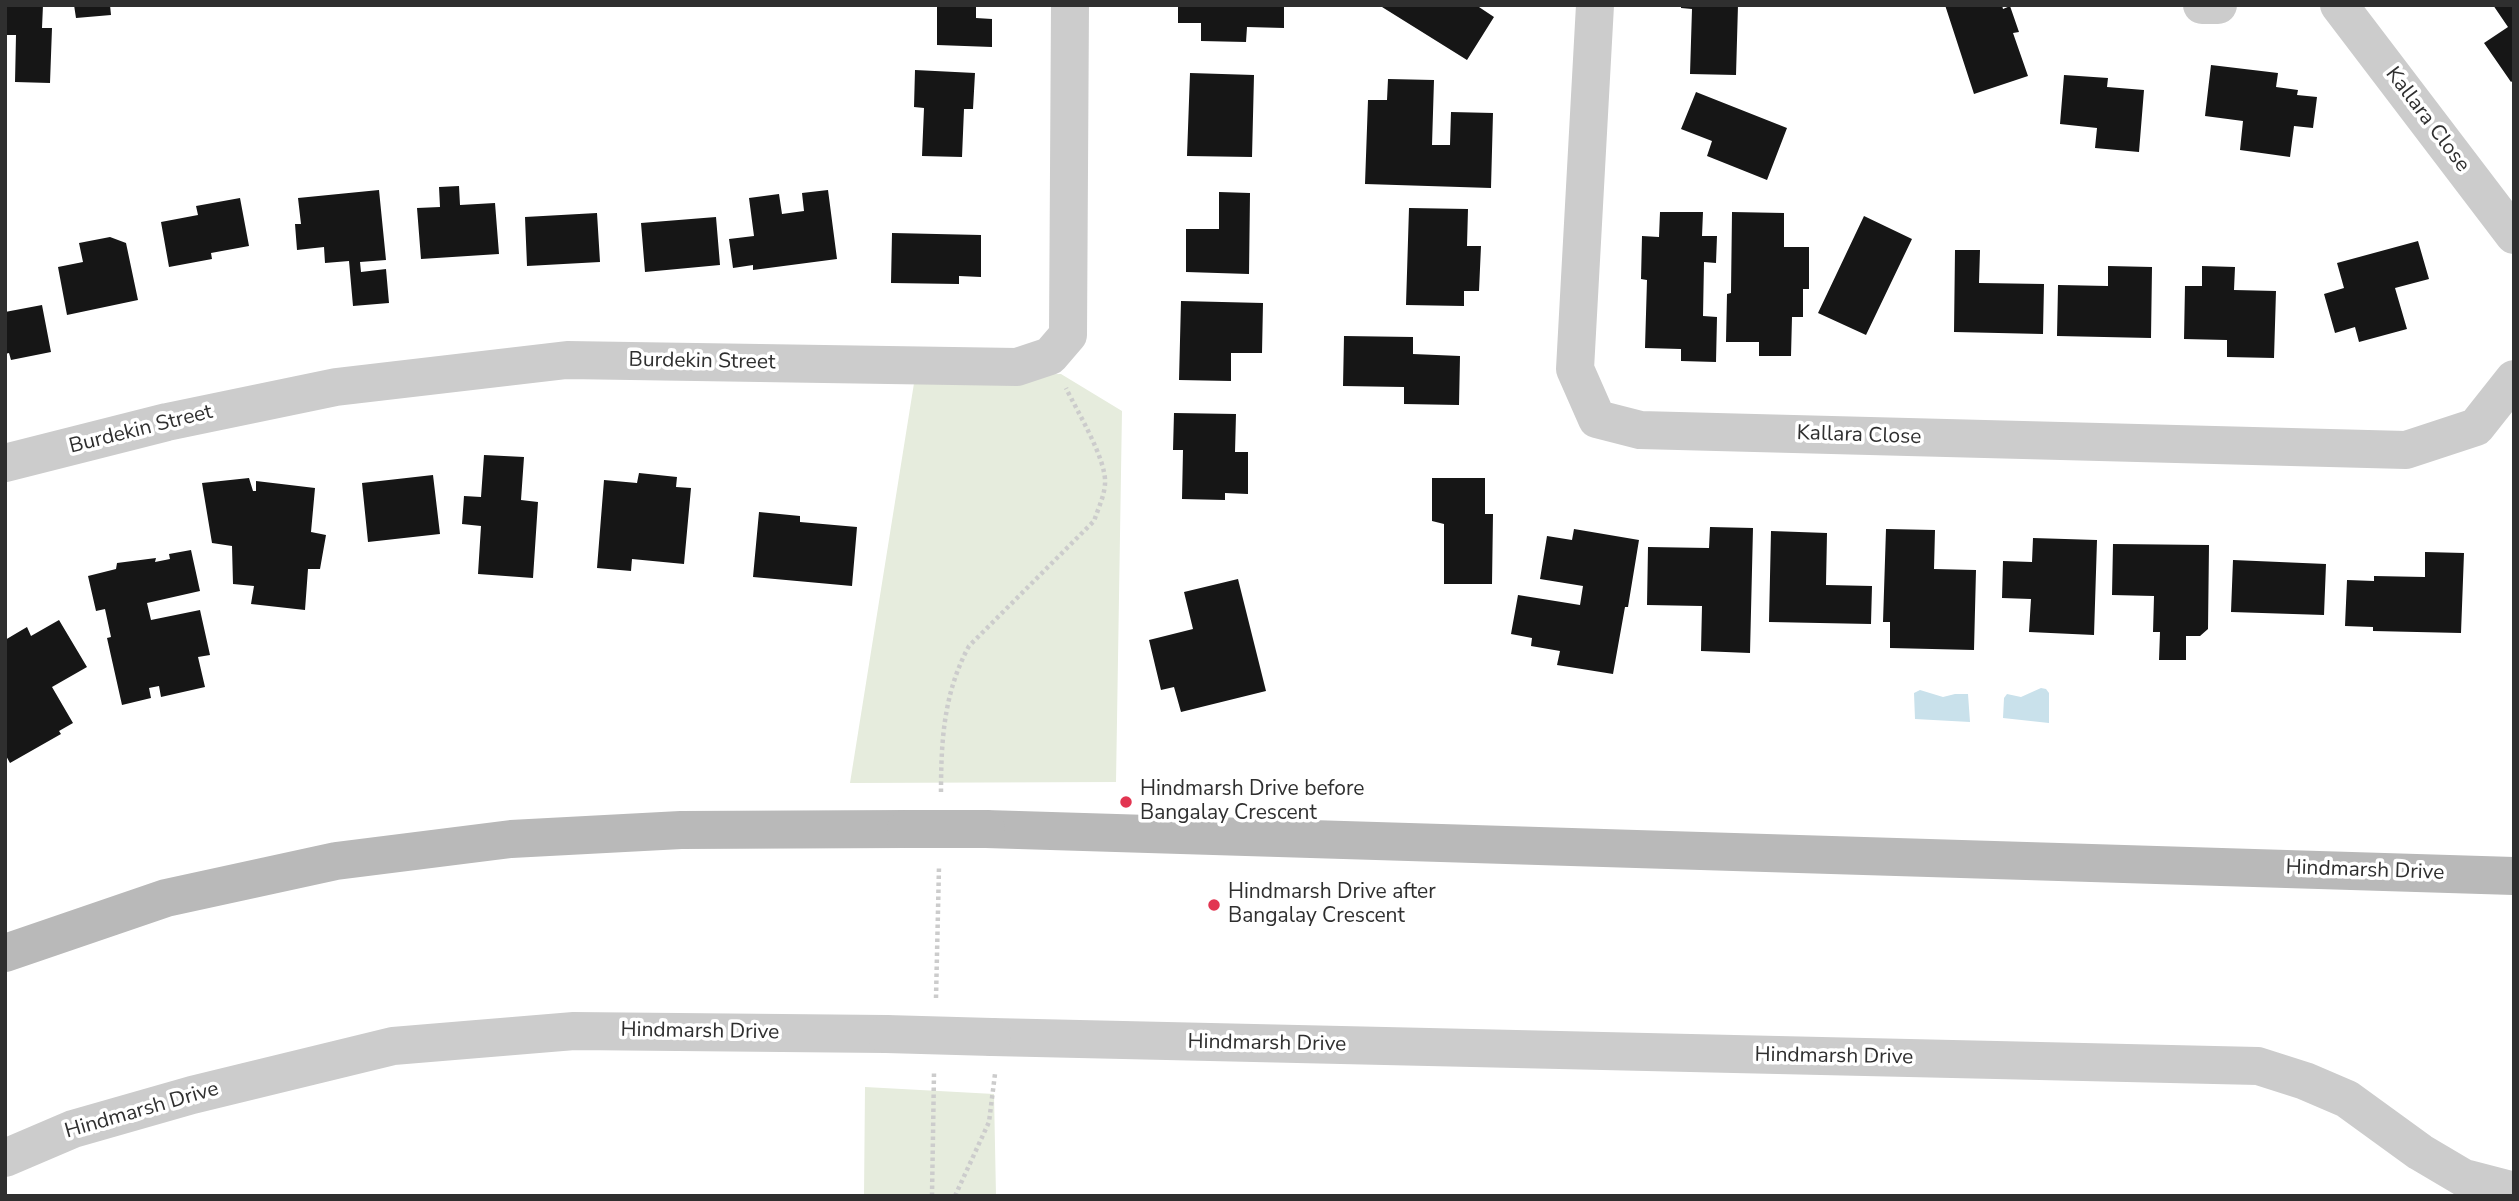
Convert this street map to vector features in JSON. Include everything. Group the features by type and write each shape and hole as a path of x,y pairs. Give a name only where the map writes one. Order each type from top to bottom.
{"main road":[{"name":"Hindmarsh Drive","path":"5,953 166,898 336,861 537,838 681,830 986,829 2514,876"}],"street":[{"path":"1050,356 1068,335 1070,5"},
{"name":"Kallara Close","path":"1595,5 1575,369 1597,419 1640,430 2406,450 2476,427 2514,379"},
{"path":"2202,5 2218,5"},
{"name":"Kallara Close","path":"2339,5 2514,235"},
{"name":"Burdekin Street","path":"5,463 167,422 336,387 567,360 1017,367 1050,356"},
{"name":"Hindmarsh Drive","path":"5,1158 73,1129 192,1095 393,1046 574,1031 887,1034 994,1051 2259,1066 2347,1099 2420,1153 2464,1178 2514,1191"}],"path":[{"path":"940,799 943,728 949,691 957,668 969,646 1094,521 1102,500 1105,482 1102,463 1050,356"},
{"path":"936,999 939,862"},
{"path":"956,1196 989,1122 994,1051"},
{"path":"932,1196 934,1067"}],"green space":[{"path":"1061,374 1122,411 1116,782 850,783 915,377"},
{"path":"865,1087 994,1094 996,1196 864,1196"}],"water":[{"path":"2041,688 2049,693 2049,723 2003,718 2004,698 2007,694 2021,697"},
{"path":"1920,690 1943,697 1968,694 1970,722 1915,719 1914,693"}],"building":[{"path":"5,5 43,5 42,28 52,28 50,83 15,82 16,35 5,35"},
{"path":"74,5 110,5 111,15 76,18"},
{"path":"937,5 976,5 976,18 992,19 992,47 937,45"},
{"path":"1178,5 1284,5 1284,28 1247,27 1246,42 1201,41 1201,23 1178,23"},
{"path":"1476,5 1494,17 1467,60 1382,7"},
{"path":"1681,5 1738,5 1736,75 1690,74 1692,9 1681,8"},
{"path":"1945,5 2002,5 2003,9 2010,6 2019,32 2013,33 2028,76 1974,94"},
{"path":"2493,5 2514,5 2514,80 2511,82 2484,43 2508,27"},
{"path":"2211,65 2278,73 2276,87 2298,90 2297,95 2317,97 2313,128 2294,126 2290,157 2240,150 2243,121 2205,116"},
{"path":"915,70 975,73 973,109 964,109 962,157 922,156 924,108 914,107"},
{"path":"1190,73 1254,75 1252,157 1187,156"},
{"path":"2064,75 2108,78 2107,87 2144,90 2139,152 2095,148 2097,128 2060,124"},
{"path":"1388,79 1434,80 1432,145 1450,145 1451,112 1493,113 1491,188 1365,184 1368,100 1387,100"},
{"path":"1696,92 1787,128 1767,180 1707,156 1712,141 1681,129"},
{"path":"459,186 460,205 495,203 499,254 421,259 417,208 440,207 439,187"},
{"path":"379,190 386,260 360,262 361,272 386,269 389,303 353,306 349,261 325,263 324,247 297,250 295,224 301,224 298,198"},
{"path":"828,190 837,259 753,270 753,265 733,268 729,239 754,236 749,198 779,194 782,214 804,211 802,193"},
{"path":"1219,192 1250,193 1249,274 1186,272 1186,229 1219,229"},
{"path":"240,198 249,246 211,253 212,259 169,267 161,222 198,215 196,206"},
{"path":"1409,208 1468,209 1467,246 1481,246 1479,291 1464,291 1464,306 1406,305"},
{"path":"1660,212 1703,212 1702,236 1717,236 1716,263 1704,262 1703,316 1717,317 1716,362 1681,361 1681,349 1645,348 1647,280 1641,279 1642,236 1659,237"},
{"path":"1732,212 1784,213 1784,247 1809,247 1809,289 1803,289 1803,317 1792,317 1791,356 1759,356 1759,342 1726,342 1727,294 1731,293"},
{"path":"597,213 600,262 527,266 525,217"},
{"path":"1864,216 1912,239 1866,335 1818,313"},
{"path":"716,217 720,265 645,272 641,223"},
{"path":"892,233 981,235 981,277 959,276 959,284 891,283"},
{"path":"110,237 126,243 138,300 67,315 58,267 83,262 79,243"},
{"path":"2418,241 2429,279 2395,288 2407,329 2359,342 2355,327 2335,333 2324,294 2344,288 2337,263"},
{"path":"1955,250 1980,250 1979,283 2044,284 2043,334 1954,332"},
{"path":"2108,266 2152,267 2151,338 2057,336 2058,285 2108,286"},
{"path":"2202,266 2235,267 2234,290 2276,291 2274,358 2227,357 2227,340 2184,339 2185,286 2202,286"},
{"path":"1181,301 1263,303 1262,353 1231,353 1231,381 1179,380"},
{"path":"42,305 51,352 11,360 9,353 5,354 5,312"},
{"path":"1344,336 1413,337 1413,354 1460,356 1459,405 1404,404 1404,387 1343,386"},
{"path":"1174,413 1236,414 1235,452 1248,452 1248,494 1225,493 1225,500 1182,499 1183,450 1173,450"},
{"path":"484,455 524,457 521,500 538,502 533,578 478,574 481,526 462,524 464,496 481,497"},
{"path":"639,473 677,477 676,487 691,488 684,564 632,559 631,571 597,568 604,480 637,483"},
{"path":"433,475 440,534 368,542 362,483"},
{"path":"249,478 253,491 256,491 256,481 315,488 311,532 326,535 320,569 308,569 305,610 251,604 254,586 233,584 232,546 212,543 202,483"},
{"path":"1432,478 1485,478 1485,514 1493,514 1492,584 1444,584 1444,524 1432,521"},
{"path":"759,512 800,516 800,522 857,527 852,586 753,577"},
{"path":"1710,527 1753,528 1750,653 1701,651 1702,606 1647,605 1648,547 1709,548"},
{"path":"1574,529 1639,540 1613,674 1557,665 1560,651 1531,646 1532,638 1511,634 1518,595 1580,605 1583,586 1540,579 1547,536 1572,540"},
{"path":"1886,529 1935,530 1934,569 1976,570 1974,650 1890,648 1890,622 1883,622"},
{"path":"1771,531 1827,533 1826,585 1872,586 1871,624 1769,622"},
{"path":"2033,538 2097,540 2094,635 2029,632 2031,599 2002,598 2003,561 2032,562"},
{"path":"2113,544 2209,545 2208,629 2200,636 2186,636 2186,660 2159,660 2160,632 2153,632 2154,596 2112,595"},
{"path":"191,550 200,591 147,603 151,620 200,610 210,655 198,657 205,687 161,697 159,686 149,688 151,698 122,705 107,638 111,637 105,609 96,611 88,576 116,569 117,563 156,558 155,562 170,559 169,554"},
{"path":"2425,552 2464,553 2461,633 2373,631 2373,627 2345,626 2347,580 2374,581 2374,576 2425,577"},
{"path":"2233,560 2326,564 2324,615 2231,612"},
{"path":"1238,579 1266,691 1181,712 1174,687 1161,690 1149,640 1193,629 1184,592"},
{"path":"59,620 87,667 52,687 73,723 59,731 61,734 10,763 5,754 5,640 27,627 31,636"}],"place":[{"name":"Hindmarsh Drive before Bangalay Crescent","path":"1126,802"},
{"name":"Hindmarsh Drive after Bangalay Crescent","path":"1214,905"}]}
